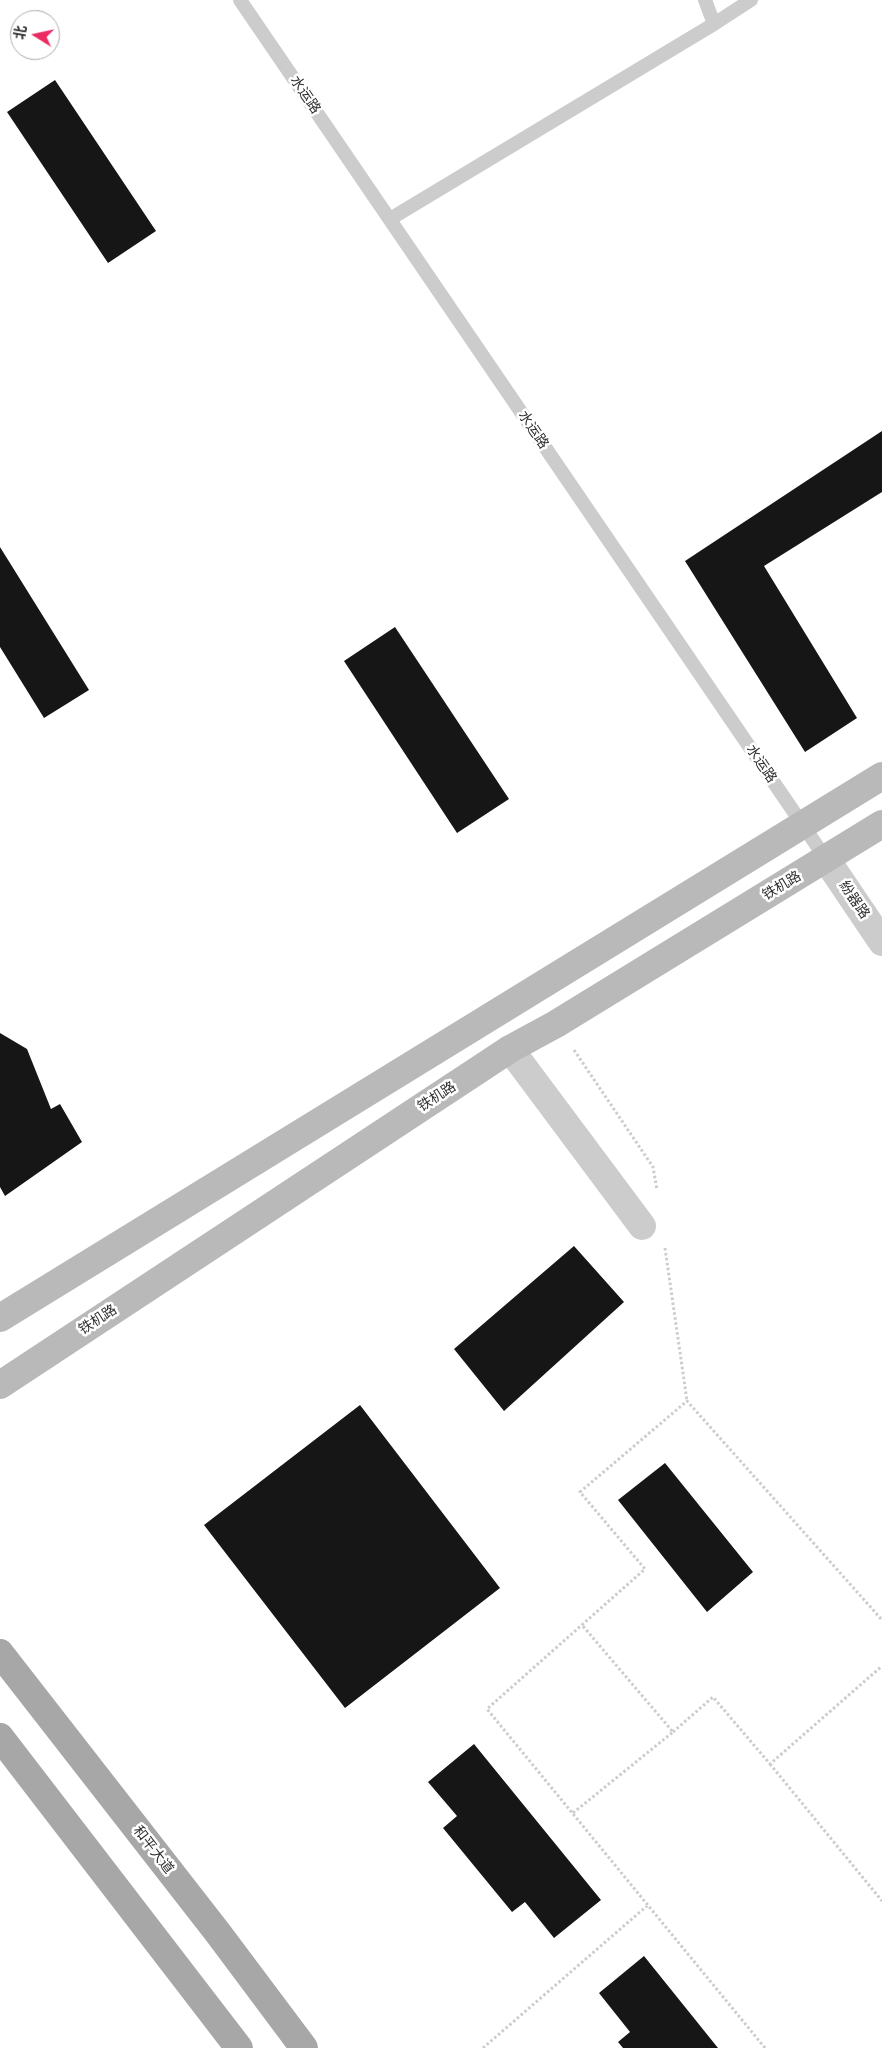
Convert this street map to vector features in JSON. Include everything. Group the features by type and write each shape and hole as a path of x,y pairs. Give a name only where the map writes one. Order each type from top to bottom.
{"main road":[{"path":"0,1318 882,776"},
{"name":"铁机路","path":"0,1385 510,1049 556,1024 882,824"},
{"name":"和平大道","path":"0,1653 212,1925 304,2048"},
{"path":"0,1737 239,2048"}],"street":[{"name":"紛器路","path":"826,859 882,942"},
{"path":"510,1049 642,1226"}],"lane":[{"name":"水运路","path":"240,0 826,859"},
{"path":"705,0 714,24"},
{"path":"390,219 751,0"}],"path":[{"path":"765,2048 487,1709 646,1569 580,1492 687,1401 882,1620"},
{"path":"582,1625 673,1732"},
{"path":"770,1764 882,1666"},
{"path":"573,1813 713,1697 882,1900"},
{"path":"483,2048 648,1905"}],"building":[{"path":"55,80 156,231 108,263 7,112"},
{"path":"882,431 882,492 764,566 857,718 805,752 685,561"},
{"path":"0,547 89,690 44,718 0,647"},
{"path":"395,627 509,799 457,833 344,661"},
{"path":"0,1033 27,1049 51,1109 60,1104 82,1142 5,1196 0,1187"},
{"path":"574,1246 624,1302 504,1411 454,1349"},
{"path":"360,1405 500,1588 345,1708 204,1525"},
{"path":"665,1463 753,1572 707,1612 618,1500"},
{"path":"474,1744 601,1900 554,1938 525,1902 512,1912 443,1828 457,1816 428,1782"},
{"path":"644,1956 718,2048 623,2048 618,2042 630,2032 599,1993"}]}
